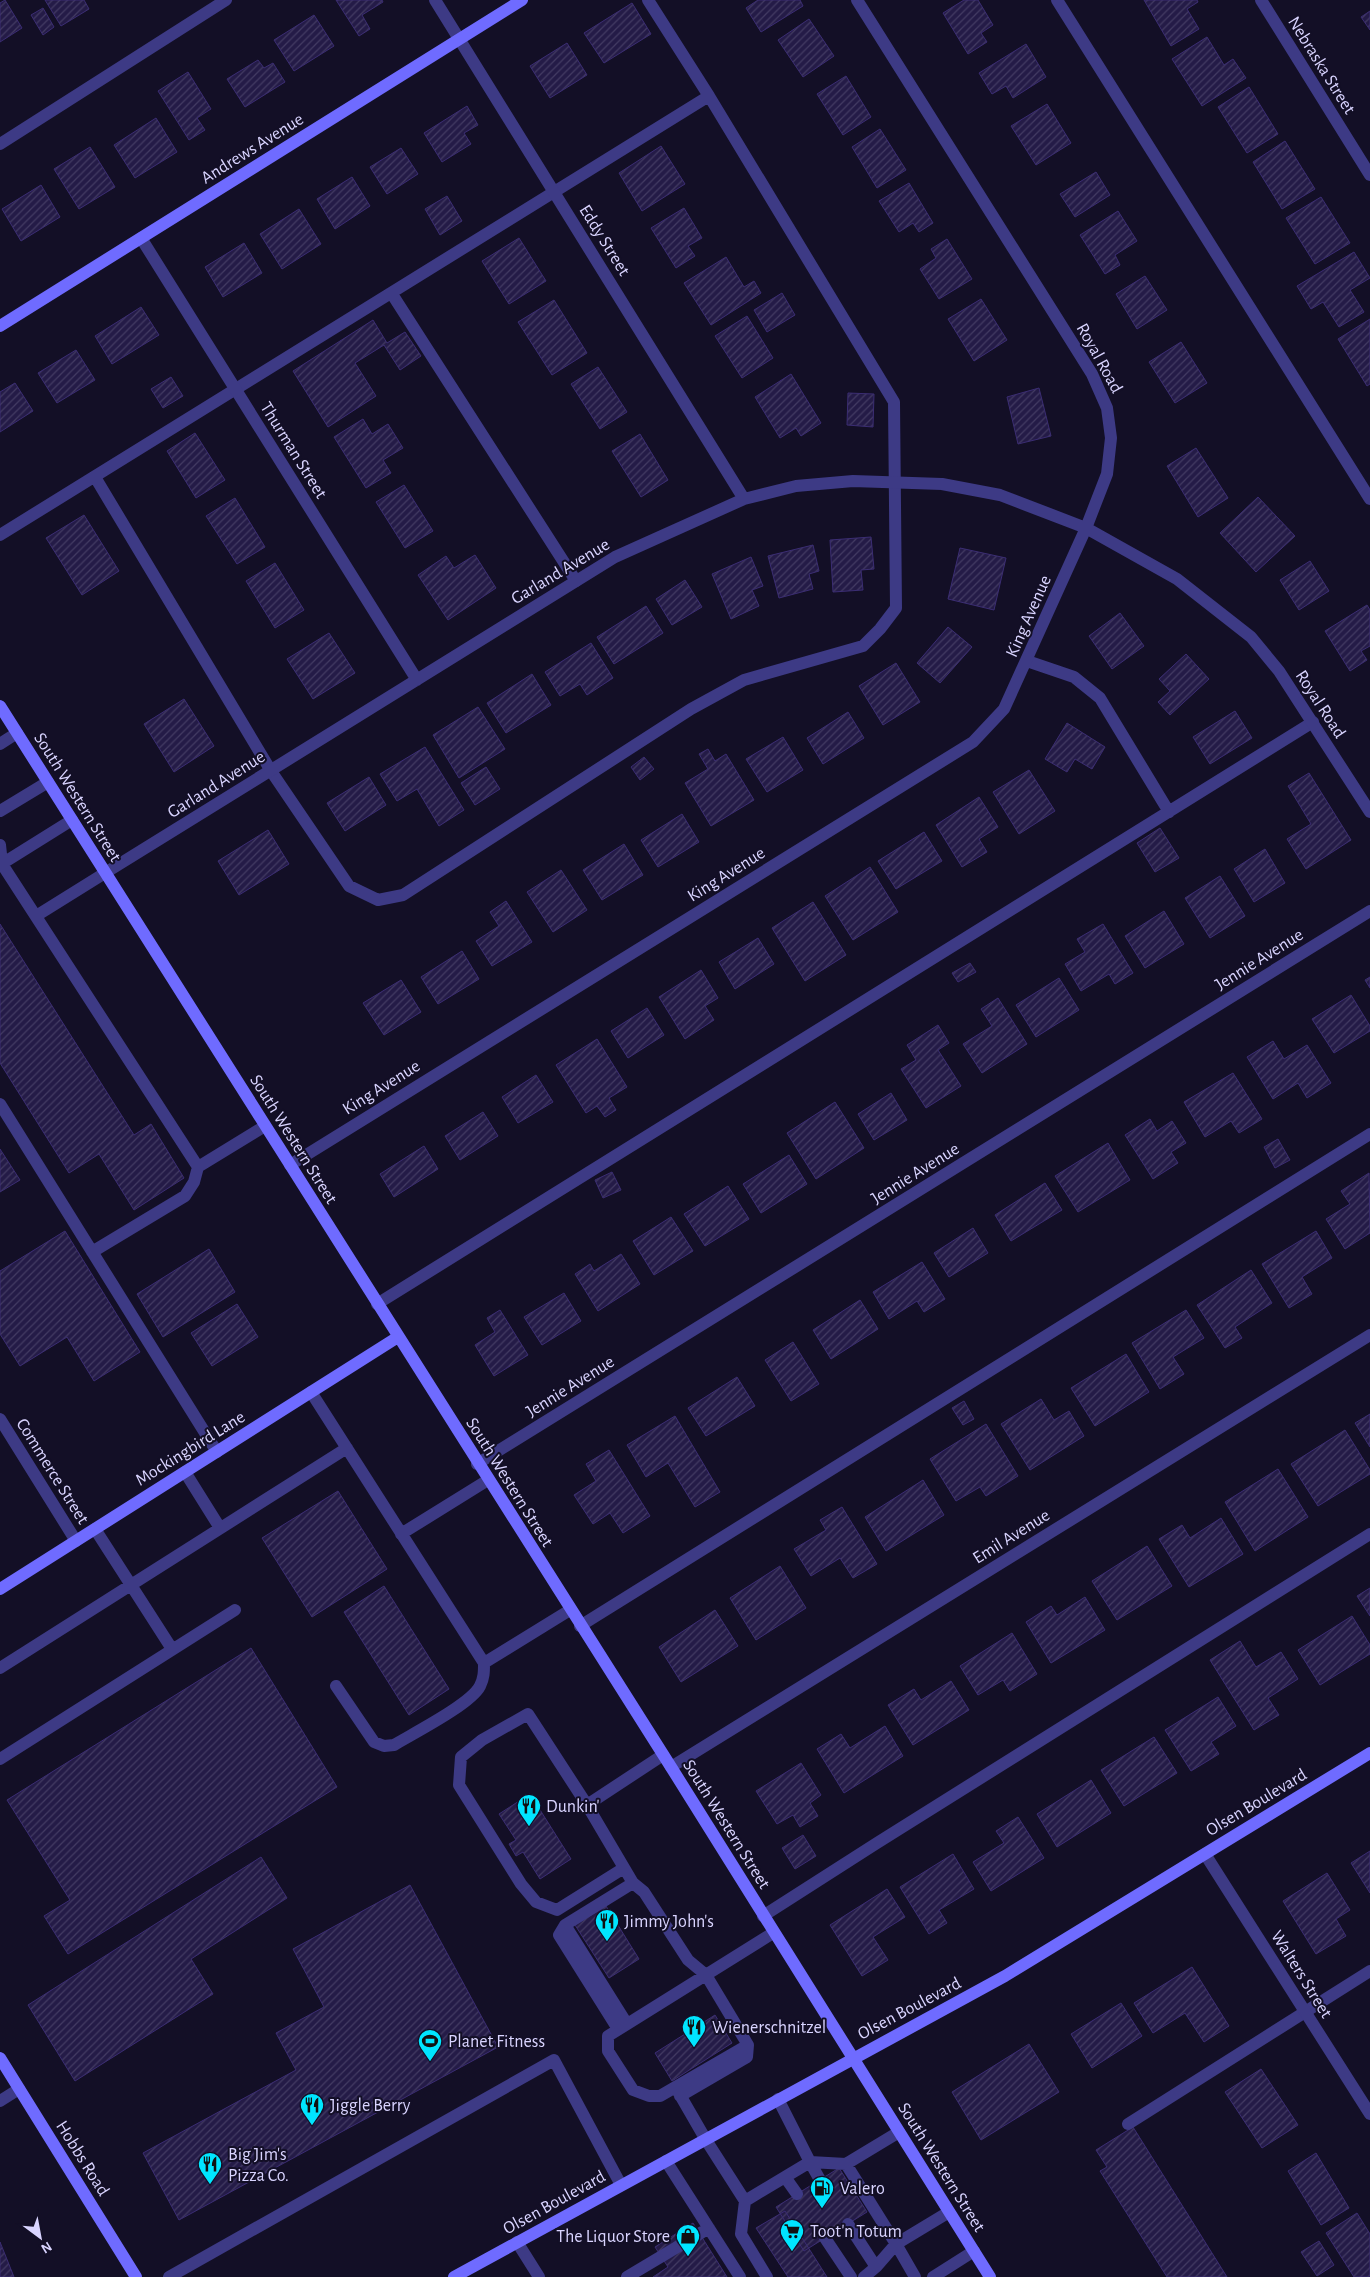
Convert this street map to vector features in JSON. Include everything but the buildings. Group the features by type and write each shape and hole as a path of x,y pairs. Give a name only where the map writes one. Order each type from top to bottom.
{"main road":[{"name":"Andrews Avenue","path":"0,326 522,0"},
{"name":"South Western Street","path":"0,706 580,1626 671,1767 773,1933 990,2277"},
{"name":"Mockingbird Lane","path":"0,1589 398,1337"},
{"name":"Olsen Boulevard","path":"454,2277 1005,1976 1370,1753"},
{"name":"Hobbs Road","path":"0,2058 136,2277"}],"street":[{"path":"0,144 226,0"},
{"name":"Eddy Street","path":"435,0 461,38 553,191 744,499"},
{"path":"95,477 270,771 349,886 378,900 403,895 691,709 744,680 862,646 880,629 896,608 894,402 709,96 648,0"},
{"name":"Royal Road","path":"857,0 1092,374 1100,391 1107,408 1111,438 1107,474 1086,528 1177,579 1251,637 1278,671 1313,722 1370,812"},
{"path":"1057,0 1370,499"},
{"name":"Nebraska Street","path":"1261,0 1370,175"},
{"path":"0,535 709,96"},
{"name":"Thurman Street","path":"141,238 417,680"},
{"path":"392,294 576,581"},
{"name":"Garland Avenue","path":"36,916 615,557 744,499 796,486 853,481 942,484 1000,495 1086,528"},
{"name":"King Avenue","path":"290,1165 972,742 1004,708 1086,528"},
{"path":"1027,661 1074,677 1100,698 1169,812"},
{"path":"378,1304 1313,722"},
{"path":"0,744 17,733"},
{"path":"0,811 48,782"},
{"path":"1,865 72,820"},
{"path":"0,845 1,865 198,1166"},
{"name":"Jennie Avenue","path":"478,1464 1370,911"},
{"path":"0,1104 217,1452"},
{"path":"92,1252 185,1196 194,1182 198,1166 265,1126"},
{"path":"580,1626 1370,1134"},
{"name":"Emil Avenue","path":"671,1767 1370,1335"},
{"path":"311,1392 484,1663 484,1675 480,1688 469,1699 394,1745 384,1746 374,1742 336,1686"},
{"name":"Commerce Street","path":"0,1419 76,1541"},
{"path":"0,1668 347,1448"},
{"path":"185,1472 220,1528"},
{"path":"401,1534 488,1480"},
{"path":"95,1529 172,1649"},
{"path":"763,1916 876,1843 1370,1534"},
{"path":"0,1759 235,1610"},
{"path":"484,1663 570,1610"},
{"path":"624,1868 557,1910 536,1902 526,1890 459,1785 461,1757 482,1740 528,1714 587,1805 633,1883 644,1892 688,1960 706,1975 748,2045 678,2092 660,2096 649,2096 633,2090 608,2051 618,2030 706,1975 773,1933"},
{"path":"587,1805 663,1755"},
{"name":"Walters Street","path":"1205,1854 1370,2114"},
{"path":"618,2030 565,1924 633,1883"},
{"path":"1128,2124 1370,1971"},
{"path":"169,2277 554,2060 621,2186"},
{"path":"0,2101 19,2090"},
{"path":"678,2092 745,2201 741,2234 767,2277"},
{"path":"778,2100 820,2180"},
{"path":"745,2201 810,2162 846,2164 899,2132"},
{"path":"666,2160 740,2277"},
{"path":"846,2164 915,2277"},
{"path":"785,2177 797,2194"},
{"path":"864,2277 876,2267 896,2244 949,2212"},
{"path":"848,2224 876,2267"},
{"path":"627,2277 709,2228"},
{"path":"825,2238 851,2277"},
{"path":"517,2242 538,2277"},
{"path":"933,2277 974,2251"}],"place":[{"name":"Dunkin'","path":"529,1827"},
{"name":"Jimmy John's","path":"607,1942"},
{"name":"Wienerschnitzel","path":"694,2048"},
{"name":"Planet Fitness","path":"430,2062"},
{"name":"Jiggle Berry","path":"312,2126"},
{"name":"Big Jim's Pizza Co.","path":"210,2185"},
{"name":"Valero","path":"822,2209"},
{"name":"Toot'n Totum","path":"792,2252"},
{"name":"The Liquor Store","path":"688,2257"}]}
